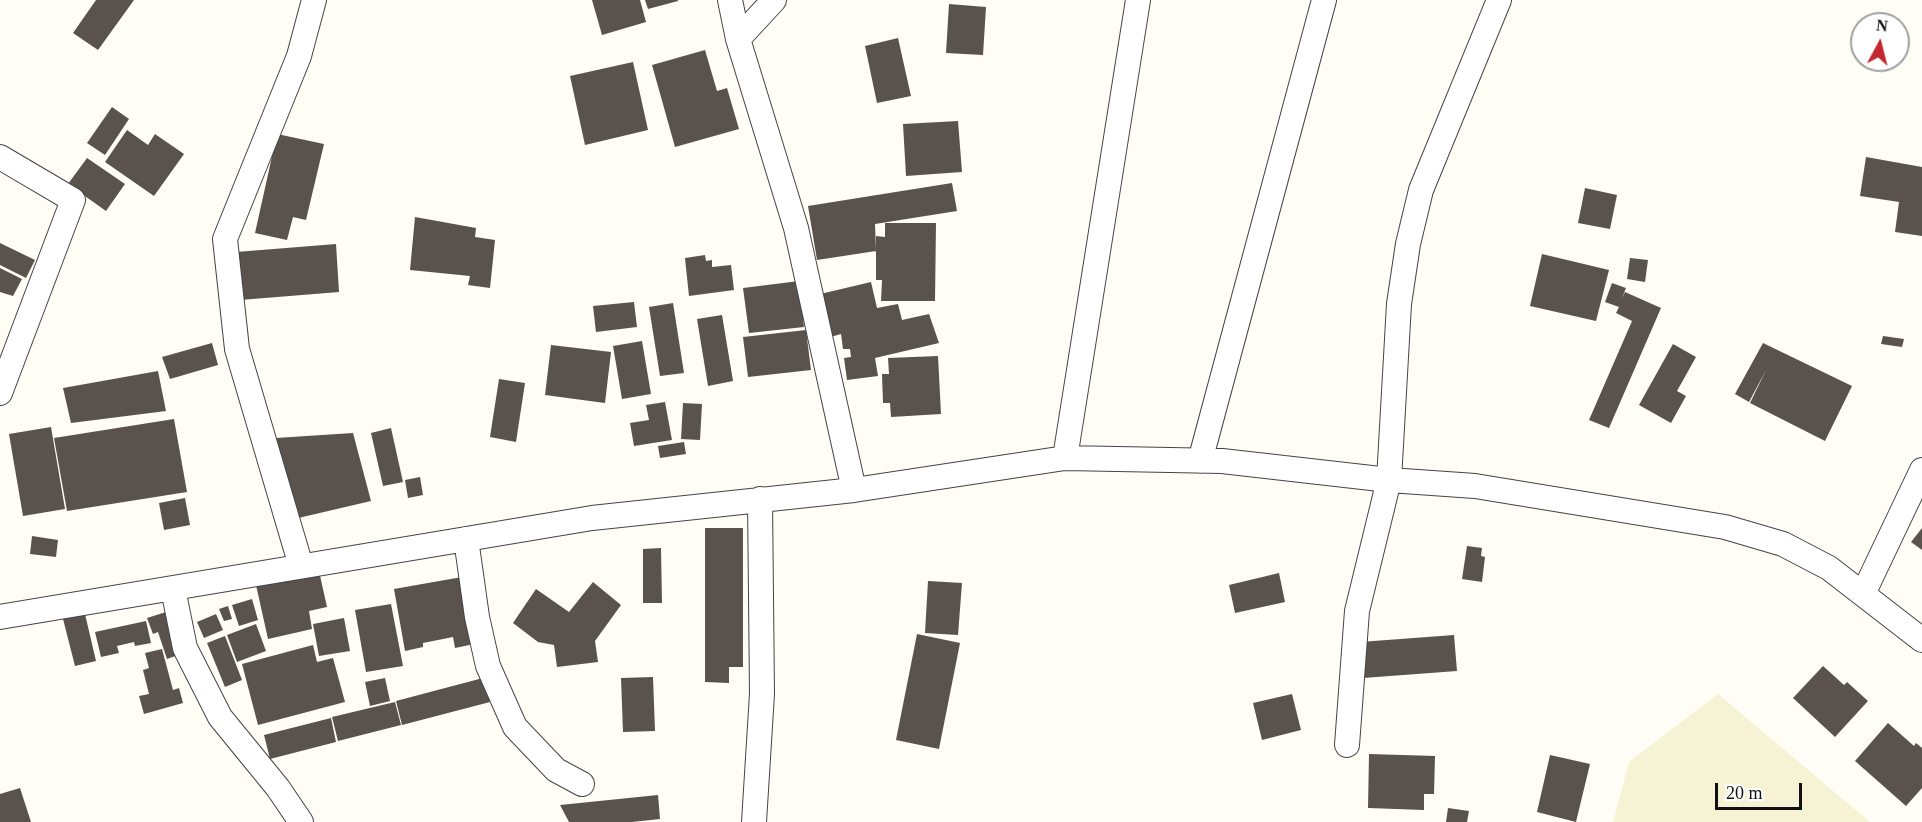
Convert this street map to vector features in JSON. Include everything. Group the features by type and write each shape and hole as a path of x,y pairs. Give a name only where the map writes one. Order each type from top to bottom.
{"street":[{"path":"301,566 237,349 225,239 299,56 314,0"},
{"path":"730,0 738,39 796,228 854,490"},
{"path":"738,39 774,0"},
{"path":"1065,459 1138,0"},
{"path":"1200,460 1324,0"},
{"path":"1347,745 1357,611 1389,480 1399,304 1408,244 1421,190 1499,0"},
{"path":"0,157 73,200 0,393"},
{"path":"0,617 592,518 854,490 1065,459 1200,460 1389,480 1475,486 1725,527 1783,544 1829,568 1922,640"},
{"path":"1863,594 1922,470"},
{"path":"754,822 762,694 760,499"},
{"path":"466,539 477,617 488,666 515,727 556,770 582,784"},
{"path":"173,589 185,648 220,717 278,788 301,822"}],"shaded area":[{"path":"1718,694 1870,822 1613,822 1629,762"}],"building":[{"path":"96,0 134,0 98,50 73,33"},
{"path":"592,0 640,0 646,22 602,35"},
{"path":"645,0 678,0 678,1 648,9"},
{"path":"949,4 986,7 983,55 946,53"},
{"path":"898,38 911,96 877,103 865,46"},
{"path":"705,50 717,91 727,88 739,129 675,147 652,65"},
{"path":"633,62 648,130 585,145 570,76"},
{"path":"112,107 129,119 105,155 87,143"},
{"path":"958,121 962,172 906,176 903,124"},
{"path":"127,130 148,145 155,134 184,154 154,196 105,162"},
{"path":"277,134 324,144 306,220 293,217 287,240 255,233"},
{"path":"1866,157 1922,167 1922,236 1895,232 1899,202 1860,196"},
{"path":"87,158 125,184 106,211 68,184"},
{"path":"952,183 957,211 875,224 876,251 817,260 808,206"},
{"path":"1585,188 1617,195 1610,229 1578,223"},
{"path":"415,217 476,228 475,237 495,240 490,288 468,285 470,276 410,270"},
{"path":"885,223 936,223 935,301 881,301 882,280 876,280 876,236 885,237"},
{"path":"0,243 35,260 26,278 0,265"},
{"path":"336,244 339,292 240,300 236,252"},
{"path":"1542,254 1609,270 1596,321 1530,306"},
{"path":"705,255 706,261 712,260 712,267 731,265 734,290 689,296 685,258"},
{"path":"1630,258 1648,260 1645,282 1627,279"},
{"path":"0,268 22,279 13,296 0,292"},
{"path":"799,281 804,327 749,333 743,288"},
{"path":"871,282 877,308 898,304 902,320 929,314 939,343 875,358 878,376 847,380 844,358 851,357 850,349 843,349 841,334 827,338 816,295"},
{"path":"1612,283 1626,288 1622,298 1625,292 1661,308 1609,428 1589,420 1632,321 1616,313 1619,307 1605,302"},
{"path":"634,302 637,327 596,332 593,306"},
{"path":"673,303 684,373 660,376 649,307"},
{"path":"722,315 733,381 708,386 697,319"},
{"path":"806,330 811,370 748,377 743,337"},
{"path":"1883,336 1904,339 1902,347 1881,344"},
{"path":"642,341 651,394 622,399 613,346"},
{"path":"212,343 218,365 170,379 162,357"},
{"path":"1763,343 1852,386 1825,441 1750,403 1766,370 1749,402 1735,394"},
{"path":"1673,344 1696,357 1677,391 1686,396 1671,423 1639,405"},
{"path":"551,345 611,352 605,403 545,395"},
{"path":"938,356 941,414 891,417 890,403 883,403 882,374 889,374 888,358"},
{"path":"158,371 166,411 71,423 63,388"},
{"path":"499,379 525,383 516,442 490,437"},
{"path":"665,402 672,440 634,446 630,423 649,420 646,405"},
{"path":"683,403 702,404 700,440 681,439"},
{"path":"174,419 187,492 67,511 54,438"},
{"path":"51,427 65,509 23,516 9,434"},
{"path":"391,428 403,482 383,486 371,433"},
{"path":"353,433 371,501 294,519 276,438"},
{"path":"684,442 686,454 660,458 658,446"},
{"path":"420,477 423,495 408,498 405,480"},
{"path":"185,498 190,525 164,530 159,503"},
{"path":"705,528 743,528 743,667 729,667 729,683 705,682"},
{"path":"1922,528 1922,550 1911,542"},
{"path":"32,536 58,540 56,557 30,554"},
{"path":"1467,546 1482,548 1481,556 1485,557 1482,582 1462,579"},
{"path":"661,548 662,603 643,603 643,549"},
{"path":"319,571 327,607 309,611 312,629 268,639 256,585"},
{"path":"1279,573 1285,602 1235,613 1229,585"},
{"path":"462,577 474,644 455,648 453,637 423,643 423,647 405,651 394,589"},
{"path":"928,581 962,583 958,635 925,633"},
{"path":"593,582 621,605 595,641 598,662 557,667 554,645 538,642 513,623 536,589 569,612"},
{"path":"252,599 258,620 239,626 232,605"},
{"path":"391,604 403,666 366,672 355,610"},
{"path":"228,606 232,619 224,621 219,609"},
{"path":"166,612 178,655 167,659 158,632 153,634 147,618"},
{"path":"85,614 96,661 75,666 63,619"},
{"path":"216,614 223,630 204,638 197,622"},
{"path":"344,618 350,651 319,656 313,624"},
{"path":"146,621 151,643 135,646 134,642 117,646 119,653 101,657 95,632"},
{"path":"256,624 266,651 237,662 227,635"},
{"path":"917,634 960,643 939,749 896,740"},
{"path":"1454,635 1457,671 1363,678 1360,642"},
{"path":"225,636 242,680 225,687 207,643"},
{"path":"313,645 317,662 333,658 345,702 258,725 242,664"},
{"path":"162,649 173,690 179,688 183,703 144,714 139,696 149,694 143,670 149,668 145,653"},
{"path":"1823,666 1844,685 1847,682 1868,701 1835,737 1793,698"},
{"path":"653,677 655,731 623,732 621,678"},
{"path":"385,678 390,701 370,706 365,682"},
{"path":"483,678 490,702 402,725 396,701"},
{"path":"1292,694 1301,730 1262,740 1253,703"},
{"path":"395,702 401,725 338,741 332,717"},
{"path":"331,718 336,742 270,759 264,735"},
{"path":"1888,723 1914,746 1916,743 1922,748 1922,788 1906,806 1855,761"},
{"path":"1369,754 1435,756 1434,794 1424,794 1424,810 1368,808"},
{"path":"1550,755 1590,764 1576,822 1537,812"},
{"path":"20,788 31,822 0,822 0,794"},
{"path":"658,795 660,819 632,822 569,822 560,805"},
{"path":"1448,808 1469,811 1467,822 1446,822"}]}
